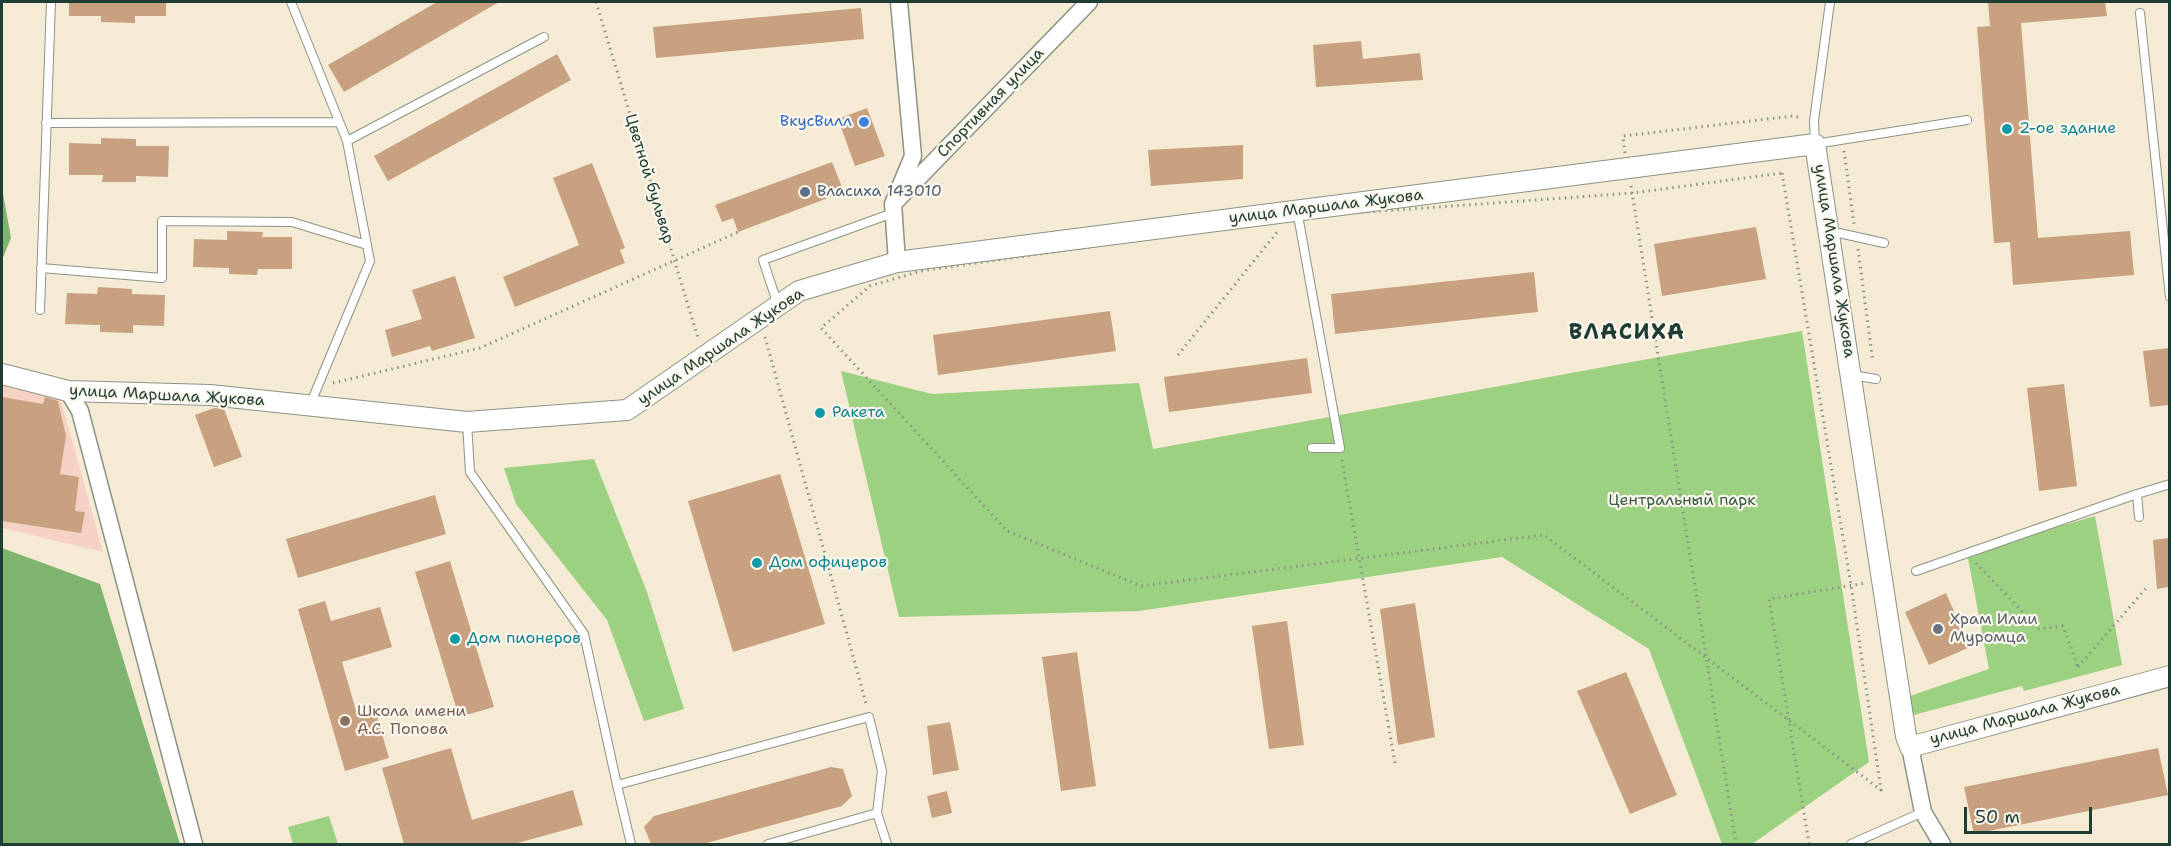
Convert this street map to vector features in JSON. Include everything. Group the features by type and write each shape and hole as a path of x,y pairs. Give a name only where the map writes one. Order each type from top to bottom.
{"street":[{"path":"897,262 893,208 913,156 899,2"},
{"name":"Спортивная улица","path":"893,208 1089,2"},
{"name":"улица Маршала Жукова","path":"2,374 68,391 313,396 467,422 627,410 799,291 897,262 1294,216 1627,168 1815,144 1906,736 1910,747 2169,676"},
{"path":"68,391 80,411 194,844"},
{"path":"1910,747 1923,812 1942,844"}],"lane":[{"path":"40,310 51,2"},
{"path":"291,2 347,141 370,261 313,396"},
{"path":"1830,2 1814,121 1815,144 1967,120"},
{"path":"2140,13 2169,297"},
{"path":"347,141 544,37"},
{"path":"46,123 339,123"},
{"path":"778,305 763,260 893,208"},
{"path":"1294,216 1340,448 1312,448"},
{"path":"41,268 162,278 162,221 292,222 367,245"},
{"path":"1829,231 1884,243"},
{"path":"1851,375 1876,379"},
{"path":"467,422 471,472 584,634 631,844"},
{"path":"1916,571 2169,484"},
{"path":"2137,494 2139,517"},
{"path":"617,784 869,717 882,771 877,813 887,844"},
{"path":"1851,844 1923,812"},
{"path":"768,844 877,813"}],"path":[{"name":"Цветной бульвар","path":"596,2 704,356"},
{"path":"1736,844 1623,136 1793,116 1814,121"},
{"path":"1843,139 1873,362"},
{"path":"1782,173 1851,585 1881,790 1544,535 1141,586 1007,531 821,328 870,286 921,271 1294,216 1633,193 1782,173"},
{"path":"1178,355 1294,216"},
{"path":"313,396 480,348 673,259 738,232"},
{"path":"760,318 869,717"},
{"path":"1340,448 1395,763"},
{"path":"1967,553 2039,629 2063,626 2078,667 2148,586"},
{"path":"1809,844 1769,599 1883,580"}],"shaded area":[{"path":"2,378 59,393 103,552 2,528"}],"green space":[{"path":"2,188 11,238 2,260"},
{"name":"Центральный парк","path":"1802,331 1869,762 1752,844 1722,844 1649,649 1502,557 1139,611 899,617 841,371 932,394 1139,383 1153,449"},
{"path":"594,459 647,592 684,709 644,721 607,620 516,504 504,468"},
{"path":"2095,516 2122,665 2024,691 2022,686 1910,716 1910,696 1989,669 1967,553"},
{"path":"2,548 100,584 180,844 2,844"},
{"path":"329,816 338,844 293,844 288,827"}],"building":[{"path":"69,2 166,2 166,16 135,16 135,23 101,22 101,16 69,16"},
{"path":"437,2 499,2 344,92 328,65"},
{"name":"2-ое здание","path":"1988,2 2105,2 2107,16 2021,23 2038,238 2130,231 2134,275 2013,285 2010,242 1994,243 1977,27 1990,26"},
{"path":"861,8 864,39 656,58 653,27"},
{"path":"1361,41 1363,59 1420,53 1423,80 1316,87 1313,45"},
{"path":"557,54 571,80 388,181 374,156"},
{"path":"867,108 885,156 855,166 838,119"},
{"path":"101,138 136,139 136,146 169,146 168,177 136,176 136,182 102,182 103,175 69,175 69,143 101,144"},
{"path":"1243,145 1243,179 1151,186 1148,150"},
{"path":"832,162 844,192 738,232 733,218 722,222 715,205"},
{"path":"592,163 625,248 620,250 625,263 515,307 503,277 579,245 553,178"},
{"path":"1756,227 1766,279 1662,296 1654,244"},
{"path":"227,231 263,232 262,237 292,237 292,269 258,269 257,275 229,274 229,268 193,267 194,239 227,240"},
{"path":"1534,272 1538,312 1335,334 1331,294"},
{"path":"455,276 475,338 432,351 430,346 392,357 385,330 422,319 412,290"},
{"path":"98,287 132,289 132,294 165,295 164,326 133,325 133,333 100,332 100,325 65,324 67,293 97,294"},
{"path":"1110,311 1116,351 938,375 933,335"},
{"path":"2169,348 2169,405 2150,407 2143,351"},
{"path":"1307,358 1312,393 1169,412 1164,377"},
{"path":"2064,384 2077,486 2039,491 2027,388"},
{"path":"2,397 43,404 45,397 58,401 66,436 60,474 79,477 75,511 85,512 81,533 2,521"},
{"path":"214,408 224,409 242,457 214,467 195,415"},
{"name":"Дом офицеров","path":"780,474 825,624 733,652 688,501"},
{"path":"435,495 446,534 298,578 286,539"},
{"path":"2169,538 2169,587 2157,589 2153,540"},
{"name":"Дом пионеров","path":"450,561 494,707 459,717 415,572"},
{"name":"Храм Илии Муромца","path":"1946,593 1970,647 1929,665 1905,612"},
{"path":"325,601 331,621 380,607 392,647 342,662 357,714 375,709 389,758 345,771 298,609"},
{"path":"1415,603 1435,737 1398,745 1380,609"},
{"path":"1287,621 1304,745 1269,749 1252,626"},
{"path":"1077,652 1096,786 1061,791 1042,657"},
{"path":"1626,672 1677,795 1630,814 1577,691"},
{"path":"950,722 959,770 933,775 927,726"},
{"path":"451,748 472,820 573,790 583,825 514,844 404,844 382,768"},
{"path":"2158,748 2168,795 1974,834 1964,787"},
{"path":"831,767 843,769 852,796 842,806 703,844 651,844 644,827 654,816"},
{"path":"947,791 952,813 932,818 927,796"}],"place":[{"name":"ВкусВилл","path":"864,122"},
{"name":"2-ое здание","path":"2007,129"},
{"name":"Власиха 143010","path":"805,192"},
{"name":"Ракета","path":"820,413"},
{"name":"Дом офицеров","path":"757,563"},
{"name":"Храм Илии Муромца","path":"1938,629"},
{"name":"Дом пионеров","path":"455,639"},
{"name":"Школа имени А.С. Попова","path":"345,721"}],"district":[{"name":"ВЛАСИХА","path":"1627,333"}]}
